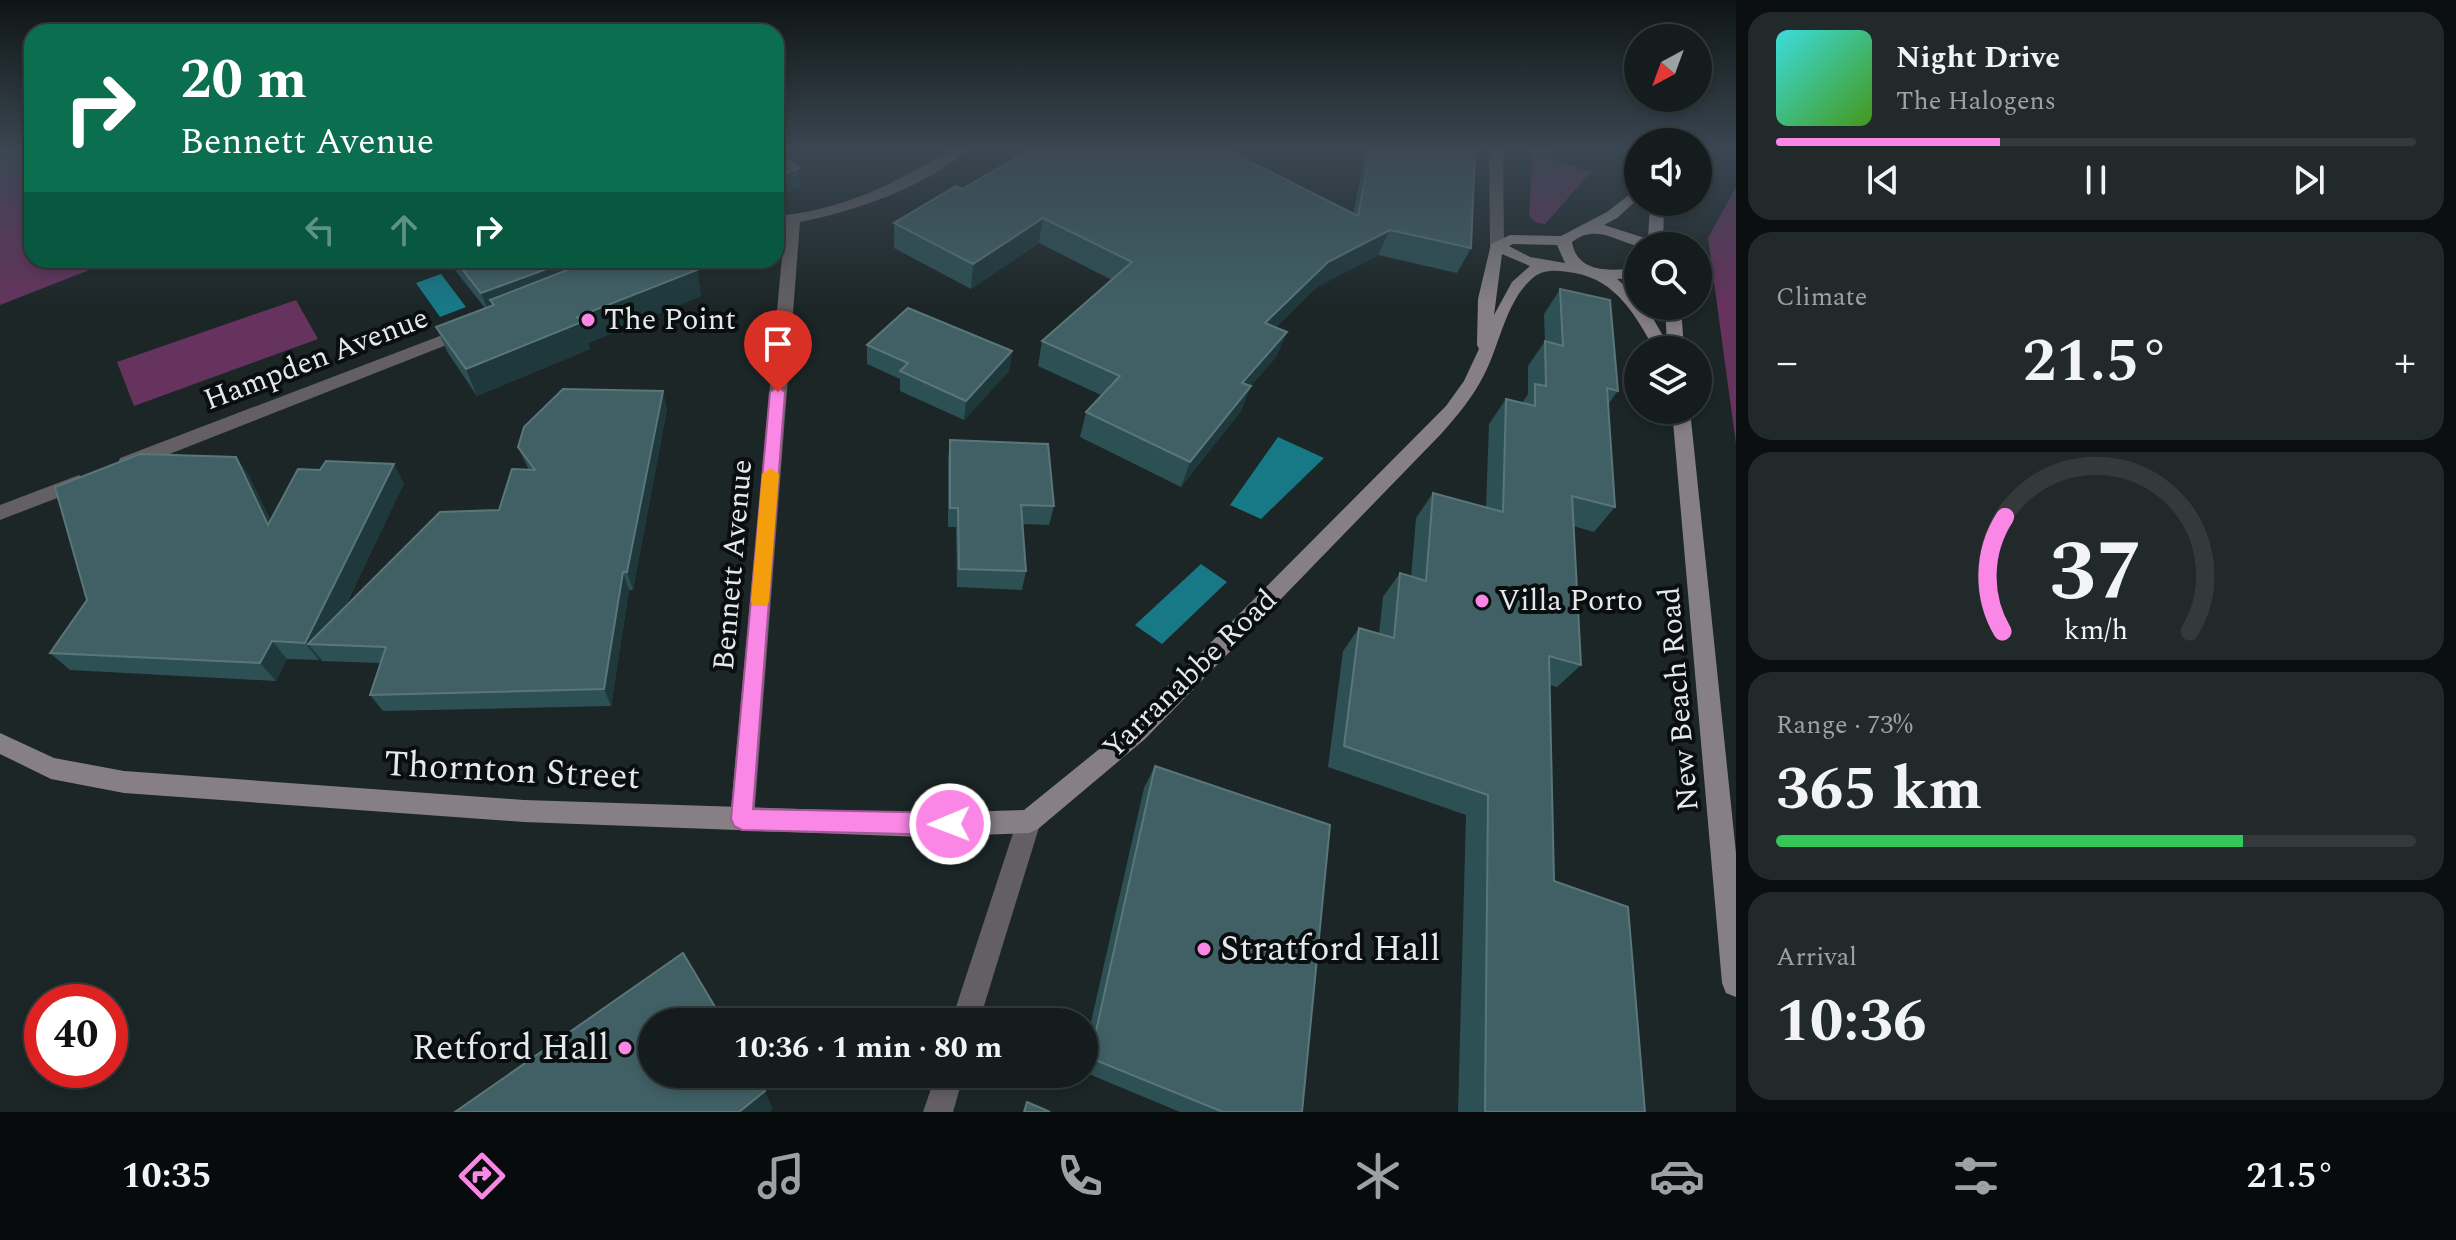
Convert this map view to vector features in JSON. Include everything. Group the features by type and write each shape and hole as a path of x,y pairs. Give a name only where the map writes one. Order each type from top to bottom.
{"street":[{"path":"784,220 809,219 856,202"},
{"name":"Yarranabbe Road","path":"1483,361 1486,299 1497,246 1497,202"},
{"path":"1497,246 1510,239 1564,241 1579,230 1612,215 1624,204"},
{"path":"1579,230 1607,230 1624,236"},
{"path":"1564,241 1568,256 1624,293"},
{"path":"1497,246 1525,260 1550,267 1624,275"},
{"name":"Yarranabbe Road","path":"1029,821 1137,732 1435,430 1456,407 1483,361 1506,307 1523,281 1536,269 1550,267"},
{"name":"Bennett Avenue","path":"742,819 781,268"},
{"name":"Hampden Avenue","path":"0,513 478,326"},
{"name":"New Beach Road","path":"1682,424 1736,983"},
{"name":"Thornton Street","path":"0,743 51,768 124,782 524,811 923,825 1029,821"},
{"path":"969,1008 1029,821"},
{"path":"938,1112 946,1088"}],"shaded area":[{"path":"0,202 24,202 24,268 95,268 0,305"},
{"path":"1530,202 1565,202 1545,224 1535,222 1529,216"},
{"path":"1728,202 1736,202 1736,444 1712,267 1711,232"},
{"path":"296,300 318,339 134,406 117,362"}],"water":[{"path":"441,274 466,307 440,317 416,283"},
{"path":"1278,437 1324,458 1261,519 1230,505"},
{"path":"1201,564 1227,582 1162,644 1135,625"}],"building":[{"path":"929,202 1330,202 1358,216 1361,202 1473,202 1471,248 1390,230 1328,262 1265,323 1287,332 1242,383 1251,386 1190,462 1086,412 1120,376 1042,341 1132,262 1043,218 973,264 894,223"},
{"path":"461,268 549,268 481,293"},
{"path":"572,268 697,270 577,317 582,322 466,369 436,327 494,305 490,300"},
{"path":"1560,289 1610,300 1618,391 1607,388 1615,507 1572,496 1581,665 1549,656 1554,881 1628,907 1645,1112 1485,1112 1488,795 1344,746 1359,628 1394,638 1400,573 1426,581 1433,493 1503,512 1506,399 1535,406 1535,384 1546,386 1545,341 1563,346"},
{"path":"908,308 1012,351 966,401 900,371 908,363 867,345"},
{"path":"563,389 663,391 627,572 623,572 604,689 370,695 386,647 308,644 440,512 499,510 512,469 535,470 518,447 524,427"},
{"path":"950,440 1048,444 1054,506 1021,505 1026,571 959,569 958,508 950,508"},
{"path":"140,454 236,457 268,525 298,469 320,470 326,461 394,464 305,643 272,641 260,663 50,653 87,600 55,487"},
{"name":"Stratford Hall","path":"1155,766 1330,825 1302,1112 1223,1112 1098,1061 1098,1022"},
{"path":"683,953 716,1008 638,1008 638,1088 763,1088 765,1091 739,1112 455,1112"},
{"path":"1027,1102 1050,1112 1024,1112"}],"slow traffic":[{"path":"760,601 771,474"}],"place":[{"name":"The Point","path":"588,320"},
{"name":"Villa Porto","path":"1482,601"},
{"name":"Stratford Hall","path":"1204,949"},
{"name":"Retford Hall","path":"625,1048"}],"route":[{"path":"778,392 742,819 950,824"}]}
